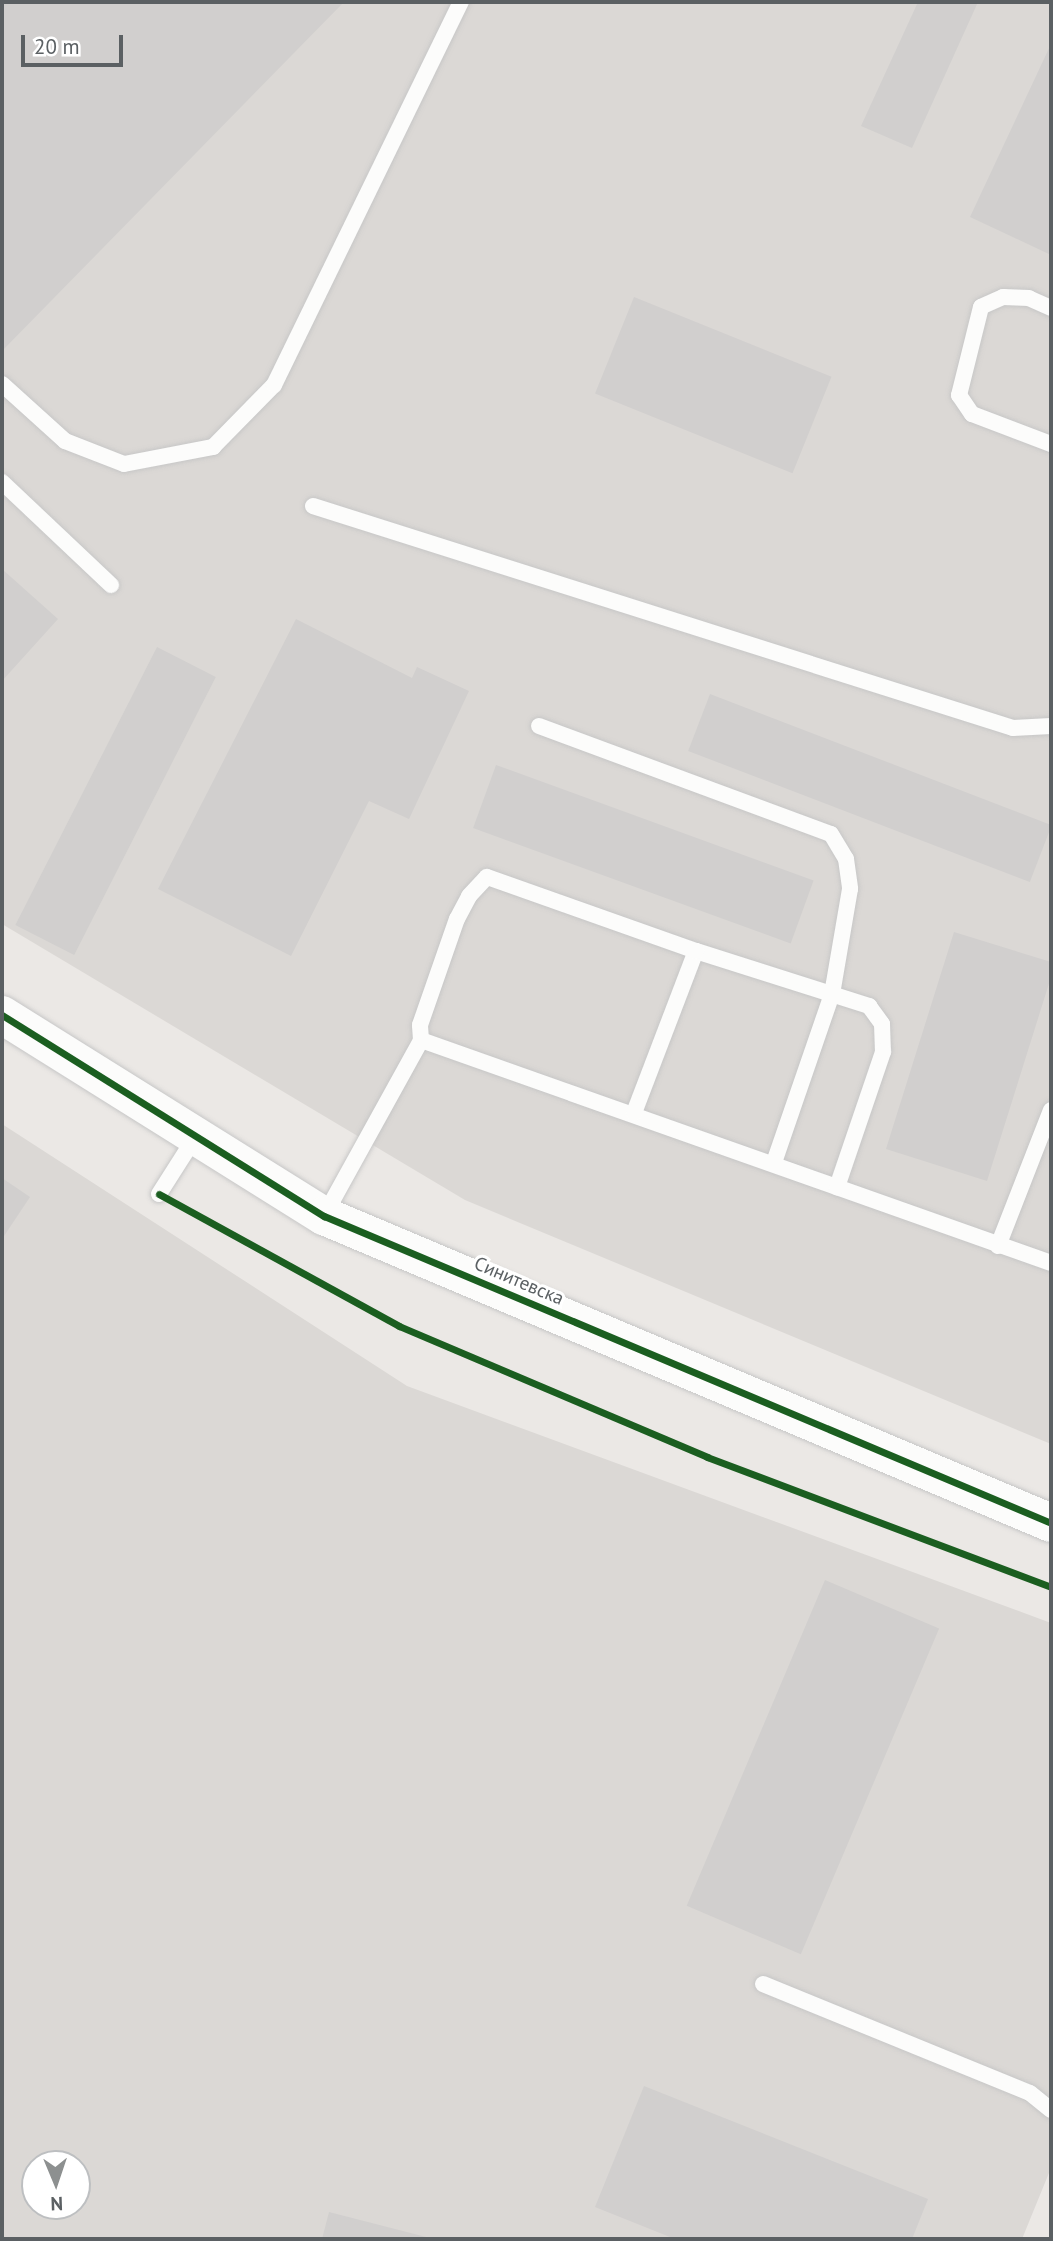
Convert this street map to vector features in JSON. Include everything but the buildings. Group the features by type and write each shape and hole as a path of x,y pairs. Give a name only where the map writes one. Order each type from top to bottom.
{"street":[{"name":"Синитевска","path":"2,1015 324,1216 1051,1523"}],"lane":[{"path":"2,384 65,441 124,464 213,447 274,386 461,2"},
{"path":"1051,308 1029,298 1003,296 981,307 959,395 972,414 1051,444"},
{"path":"2,482 111,586"},
{"path":"313,506 1013,727 1051,726"},
{"path":"539,726 831,834 846,859 850,889 832,995 774,1162"},
{"path":"324,1216 421,1040 420,1025 457,919 468,896 487,877 696,951 869,1006 882,1024 883,1042 837,1187"},
{"path":"634,1113 696,951"},
{"path":"421,1040 774,1162 998,1246 1051,1263"},
{"path":"998,1246 1051,1110"},
{"path":"159,1194 196,1136"},
{"path":"763,1984 1030,2093 1051,2110"}],"shaded area":[{"path":"2,2 1051,2 1051,1444 465,1200 2,924"},
{"path":"2,1124 407,1386 1051,1623 1051,2168 1022,2239 2,2239"}],"cycle path":[{"path":"2,1015 324,1216 1051,1523"},
{"path":"159,1194 399,1326 707,1457 1051,1587"}]}
